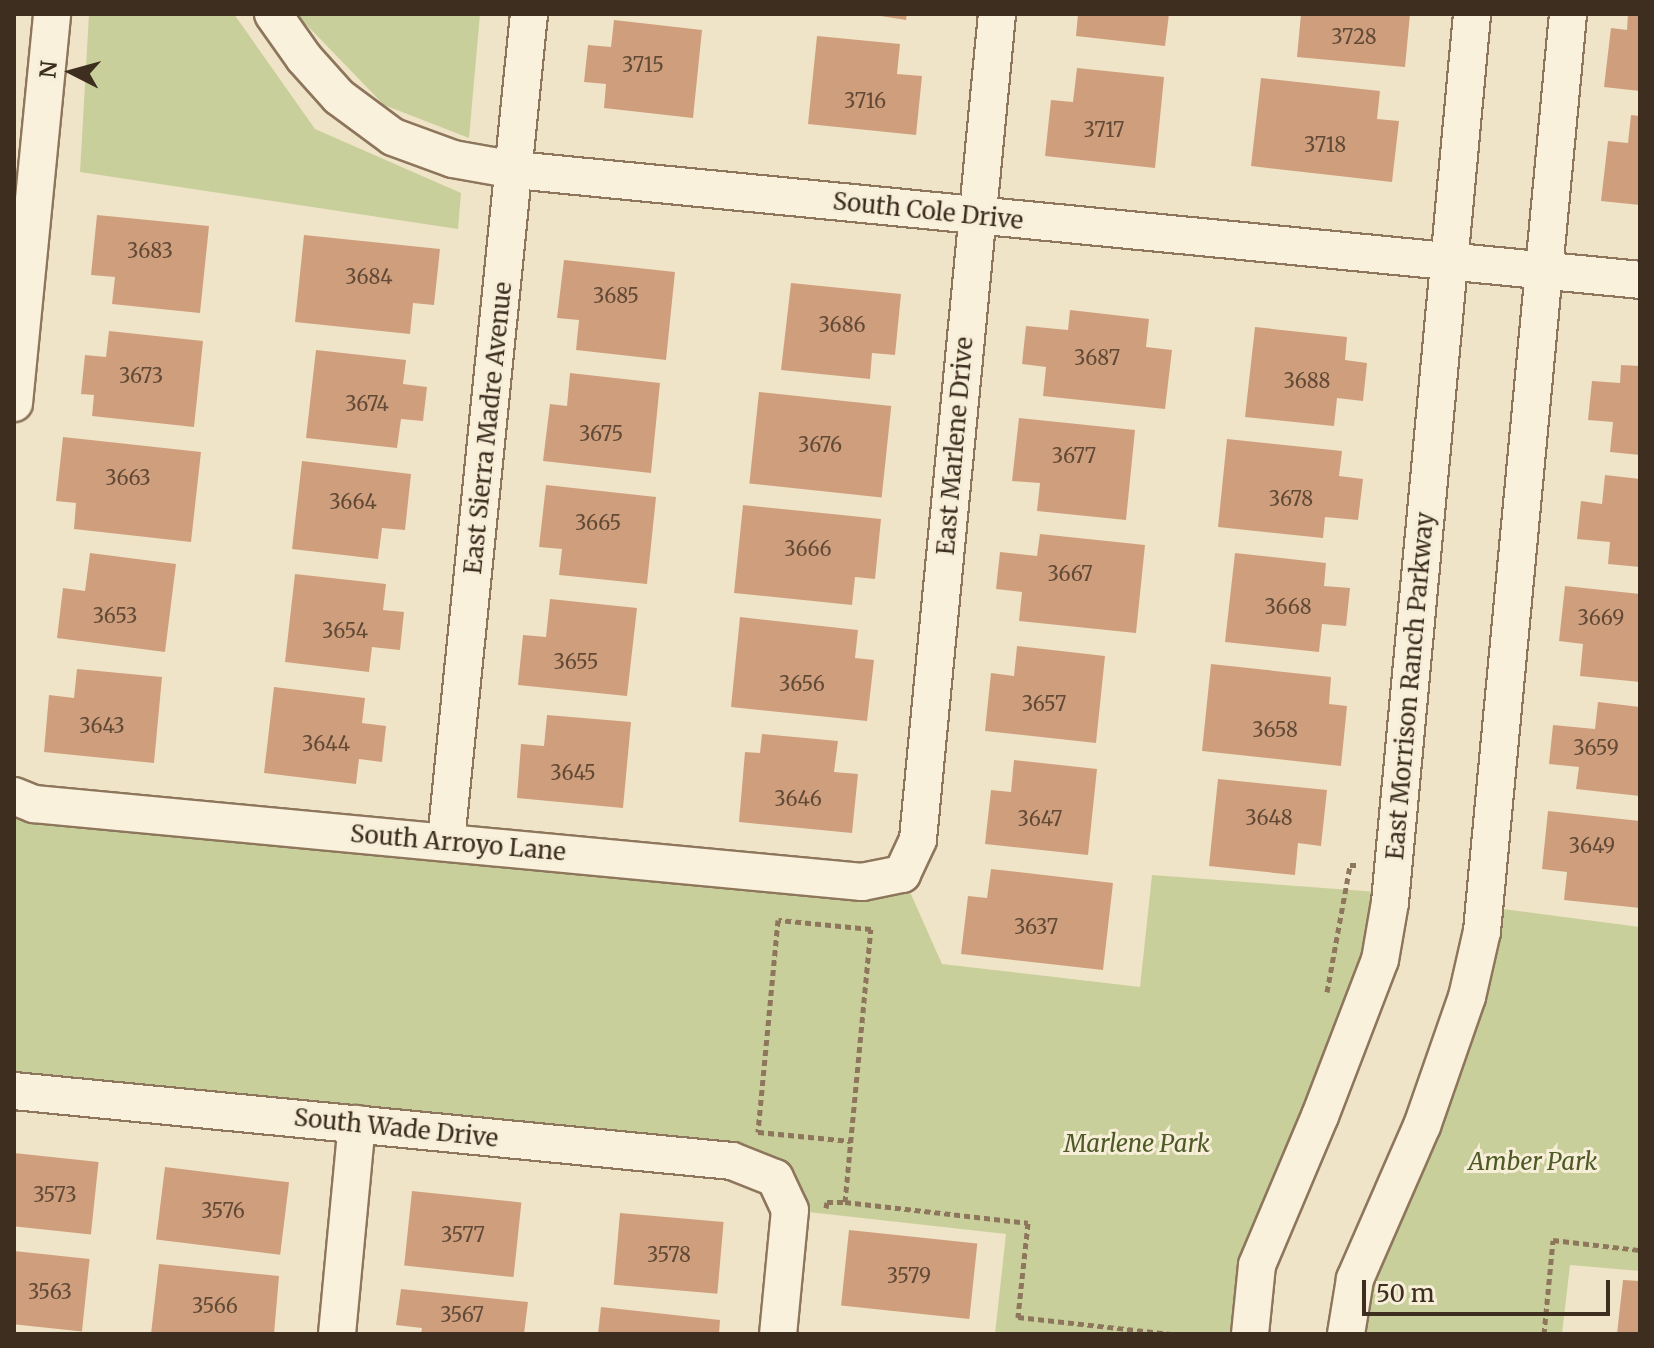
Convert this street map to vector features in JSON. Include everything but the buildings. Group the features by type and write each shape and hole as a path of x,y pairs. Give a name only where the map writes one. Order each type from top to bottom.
{"street":[{"path":"14,403 52,14"},
{"name":"South Cole Drive","path":"273,14 304,58 339,97 393,137 453,159 515,170 1640,280"},
{"name":"East Sierra Madre Avenue","path":"446,841 529,14"},
{"name":"East Marlene Drive","path":"902,874 918,839 997,14"},
{"name":"East Morrison Ranch Parkway","path":"1250,1334 1257,1265 1320,1116 1380,960 1394,866 1472,14"},
{"path":"1346,1334 1355,1279 1422,1126 1467,997 1482,931 1568,14"},
{"name":"South Arroyo Lane","path":"14,796 34,804 862,882 902,874"},
{"name":"South Wade Drive","path":"14,1091 732,1161 782,1194"},
{"path":"337,1334 357,1124"},
{"path":"778,1334 782,1194"}],"path":[{"path":"1323,1005 1350,865 1394,866"},
{"path":"845,1202 851,1141 871,929 778,920 758,1132 851,1141"},
{"path":"782,1194 826,1213 827,1202 845,1202 1028,1223 1018,1317 1173,1334"},
{"path":"1544,1334 1553,1240 1640,1250"}],"green space":[{"path":"89,14 234,14 315,129 461,193 458,229 80,172"},
{"path":"296,14 480,14 469,138 384,105"},
{"name":"Marlene Park","path":"14,796 902,874 942,964 1140,987 1152,875 1391,893 1250,1334 995,1334 1006,1234 790,1210 775,1178 14,1091"},
{"name":"Amber Park","path":"1495,908 1640,927 1640,1271 1570,1265 1562,1334 1360,1334 1362,1304"}]}
